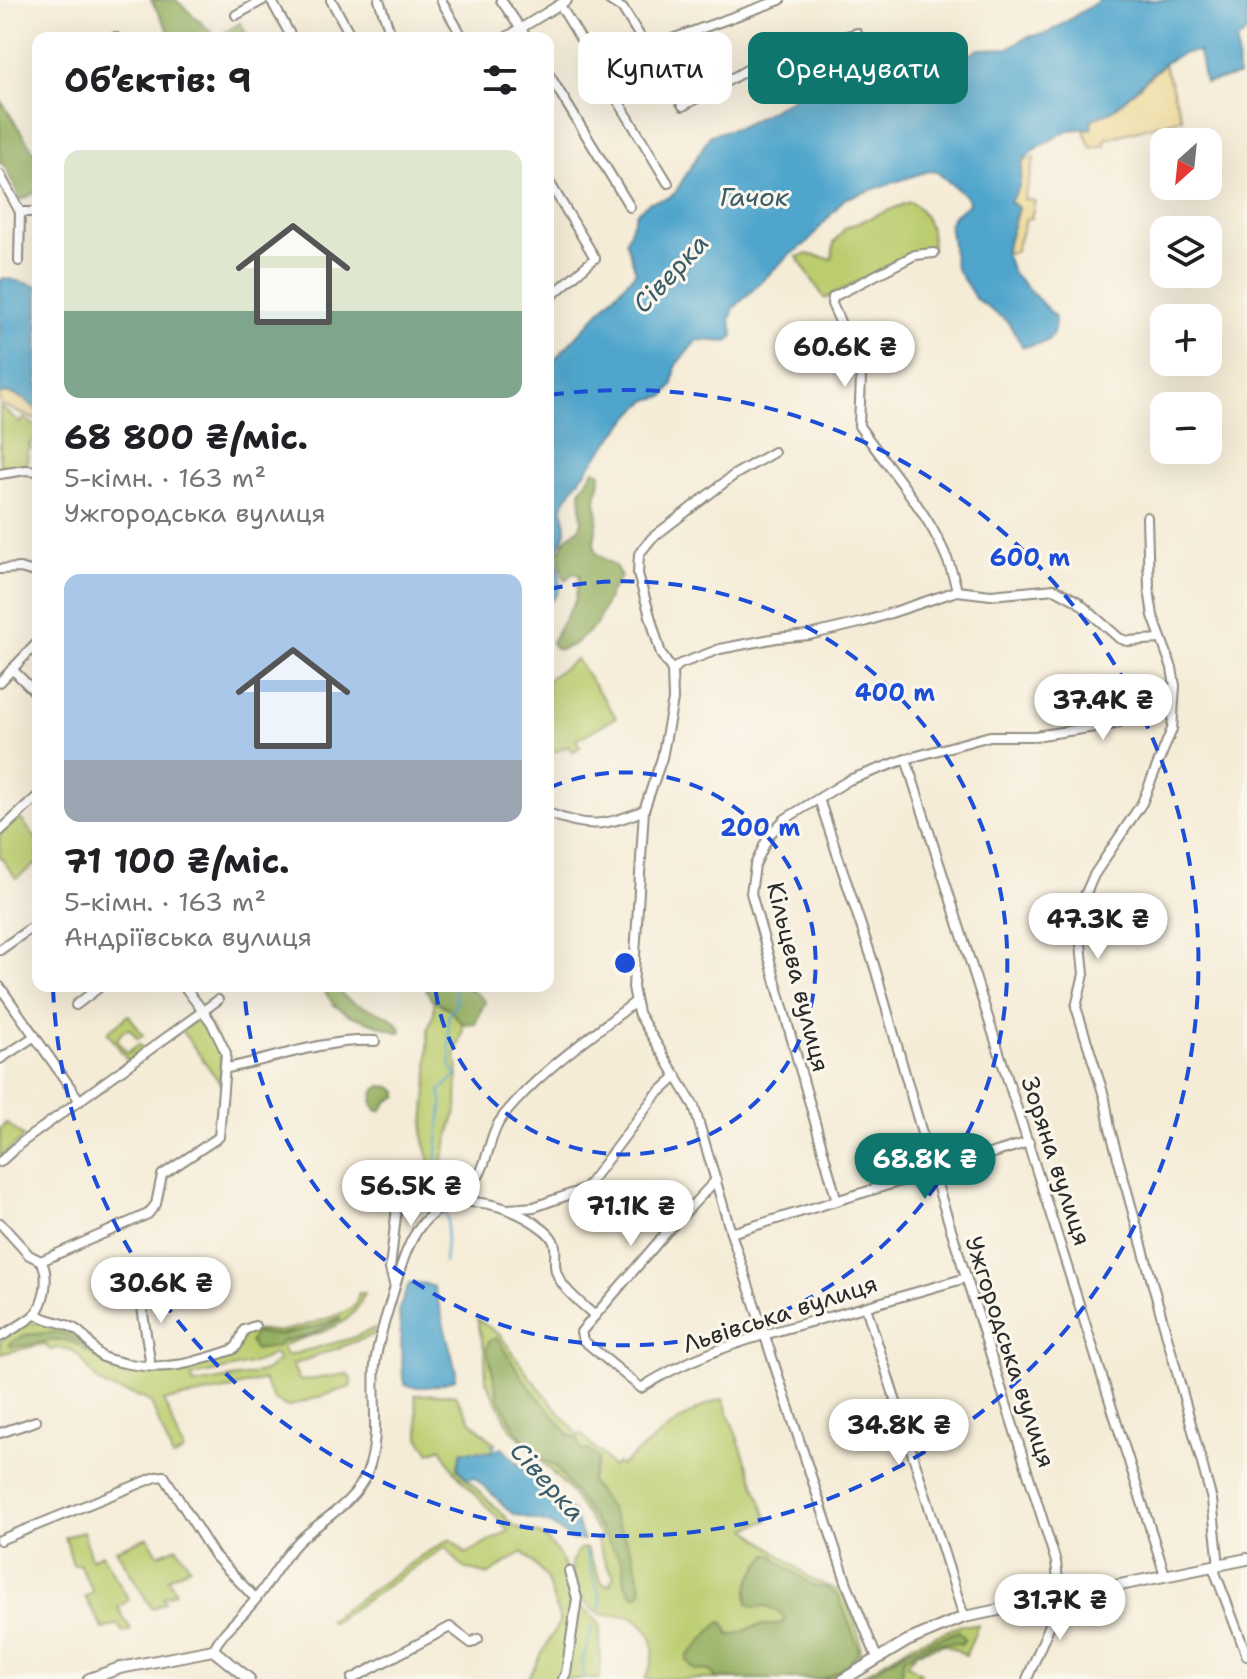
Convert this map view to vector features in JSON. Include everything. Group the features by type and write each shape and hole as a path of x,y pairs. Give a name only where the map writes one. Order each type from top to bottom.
{"main road":[{"path":"844,1679 917,1637 964,1617 1247,1559"},
{"path":"89,1679 120,1668 213,1650 249,1679"}],"street":[{"path":"236,15 263,0"},
{"path":"271,0 289,32"},
{"path":"331,0 349,32"},
{"path":"379,0 390,32"},
{"path":"441,0 460,32"},
{"path":"501,0 524,32"},
{"path":"610,0 623,9 637,32"},
{"path":"691,32 780,0"},
{"path":"515,32 563,2 668,183"},
{"path":"554,83 630,207"},
{"path":"0,175 20,212 19,261"},
{"path":"554,190 595,258 554,293"},
{"path":"20,212 32,212"},
{"path":"934,253 915,255 833,297 832,304 859,364 859,426 888,462 924,516 950,566 957,591"},
{"path":"774,452 734,475 652,538 639,554 638,574 661,654 672,670 673,700 662,758 644,810 633,971 635,1002 638,1013 694,1106 731,1233 847,1584 877,1658"},
{"path":"0,474 32,470"},
{"path":"1147,517 1153,616 1175,686 1172,729 1150,786 1133,818 1094,875 1081,909 1078,935 1084,974 1076,1007 1105,1099 1110,1129 1192,1420 1212,1500 1216,1566 1247,1656"},
{"path":"0,569 20,568 32,571"},
{"path":"672,670 720,649 809,635 864,622 957,591 991,595 1055,589 1077,601 1119,638 1127,641 1161,639"},
{"path":"0,682 32,648"},
{"path":"12,669 32,689"},
{"name":"Кільцева вулиця","path":"837,1201 751,886 759,853 769,835 785,819 849,780 906,759 990,736 1035,736 1115,724 1134,716 1175,686"},
{"name":"Зоряна вулиця","path":"906,759 1165,1575"},
{"name":"Ужгородська вулиця","path":"819,799 875,968 933,1172 1056,1562 1060,1598"},
{"path":"0,831 32,802"},
{"path":"554,815 588,825 601,825 644,810"},
{"path":"0,950 32,927"},
{"path":"0,987 80,1101"},
{"path":"76,1005 93,992"},
{"path":"41,1261 148,1214 154,1208 162,1175 219,1137 226,1053 220,1038 189,992"},
{"path":"0,1162 218,1000"},
{"path":"213,1650 220,1637 256,1599 288,1552 346,1505 365,1477 375,1445 375,1362 401,1261 412,1238 426,1221 471,1188 480,1173 492,1134 513,1105 550,1067 635,1002"},
{"path":"0,1059 35,1036"},
{"path":"227,1068 327,1043 375,1041"},
{"path":"507,1209 534,1207 585,1189 655,1096 677,1076"},
{"path":"731,1233 1029,1142"},
{"path":"395,1289 390,1269 401,1171"},
{"path":"451,1203 475,1202 507,1209 531,1221 553,1239 557,1273 573,1296 594,1315 716,1180"},
{"path":"0,1223 29,1255 45,1267 45,1282 36,1314 0,1337"},
{"name":"Львівська вулиця","path":"594,1315 580,1336 641,1388 662,1374 707,1354 765,1334 966,1278"},
{"path":"138,1281 150,1360 147,1366"},
{"path":"866,1307 964,1617"},
{"path":"36,1314 45,1320 73,1327 102,1357 147,1366 187,1366 232,1350 244,1330 255,1326"},
{"path":"0,1433 36,1421"},
{"path":"0,1540 164,1476 214,1555 256,1599"},
{"path":"563,1679 577,1598 569,1571"},
{"path":"1027,1679 1051,1622 1046,1600"},
{"path":"352,1679 450,1627 471,1643 478,1639"}],"green space":[{"path":"151,0 176,0 211,32 170,32"},
{"path":"240,23 245,32 225,32"},
{"path":"0,99 32,149 32,194 21,200 4,165 0,163"},
{"path":"909,202 920,210 928,222 932,237 931,251 913,252 825,299 797,257 806,254 832,259 834,243 845,228"},
{"path":"0,407 20,423 24,418 32,424 32,442 26,466 0,470"},
{"path":"594,470 601,473 596,500 596,553 615,566 621,577 611,591 596,625 573,645 560,650 554,647 554,638 575,601 580,575 573,573 565,580 560,551 582,521 580,491"},
{"path":"576,659 616,717 576,740 580,747 573,752 568,746 554,752 554,675"},
{"path":"20,818 32,833 32,867 16,878 0,856 0,834"},
{"path":"325,992 341,992 350,1001 387,1015 401,1029 400,1033 347,1014 334,1005"},
{"path":"428,992 474,992 485,1002 475,1024 463,1024 448,1008 431,999"},
{"path":"434,992 473,992 465,1009 455,1057 458,1066 457,1109 444,1154 441,1172 443,1190 435,1202 432,1191 434,1176 423,1137 428,1029 434,1012"},
{"path":"129,1015 143,1035 138,1039 130,1029 124,1030 117,1039 127,1053 139,1044 144,1051 129,1062 107,1032"},
{"path":"201,1016 213,1031 219,1047 221,1084 181,1030"},
{"path":"381,1086 391,1087 398,1092 398,1096 377,1111 372,1104 374,1091"},
{"path":"6,1123 24,1137 0,1157 0,1129"},
{"path":"359,1293 364,1293 359,1305 342,1323 282,1346 286,1356 352,1338 375,1328 373,1335 292,1365 300,1381 347,1374 352,1379 351,1387 287,1407 274,1400 263,1380 164,1401 184,1451 173,1458 151,1403 103,1385 76,1353 61,1348 50,1350 44,1344 0,1354 0,1341 28,1323 44,1323 71,1330 90,1347 129,1369 149,1372 151,1369 187,1367 236,1351 243,1334 287,1330 342,1313 355,1305","holes":["274,1354 279,1360 265,1371 193,1384 192,1377 254,1363"]},
{"path":"340,1317 340,1320 310,1335 282,1341 276,1347 255,1350 250,1342 255,1333 279,1335 319,1326"},
{"path":"477,1319 500,1335 579,1436 582,1434 612,1467 617,1463 620,1466 697,1410 723,1399 768,1520 747,1529 813,1580 844,1593 861,1647 858,1661 832,1679 645,1679 653,1654 647,1630 633,1618 599,1613 580,1596 571,1562 579,1550 586,1548 602,1583 610,1585 614,1575 607,1567 597,1541 601,1537 569,1490 511,1429 486,1381 485,1352"},
{"path":"59,1332 83,1342 90,1351 58,1340 9,1346 9,1343 25,1335"},
{"path":"497,1338 524,1380 569,1435 578,1439 581,1451 588,1450 599,1459 590,1481 609,1507 633,1554 642,1590 639,1595 632,1595 625,1584 623,1563 556,1467 539,1457 517,1432 498,1396 487,1348 489,1341"},
{"path":"415,1395 455,1395 471,1421 495,1444 491,1452 462,1451 457,1469 514,1526 539,1534 558,1553 576,1603 600,1623 600,1679 528,1679 560,1621 546,1577 523,1552 488,1575 464,1568 445,1547 332,1623 328,1620 451,1539 466,1554 509,1531 455,1472 441,1448 430,1453 420,1439"},
{"path":"83,1531 91,1559 102,1554 129,1600 118,1607 131,1630 123,1633 118,1624 103,1629 85,1597 93,1592 79,1564 73,1565 65,1537"},
{"path":"148,1537 158,1555 177,1547 190,1567 168,1578 176,1592 163,1598 165,1602 152,1609 116,1549"},
{"path":"768,1554 774,1554 777,1560 814,1586 827,1588 839,1597 859,1649 857,1654 843,1668 820,1679 717,1679 710,1671 695,1670 687,1661 688,1655 721,1622 729,1635 784,1621 784,1616 767,1606 755,1607 748,1603 750,1583"},
{"path":"962,1625 978,1625 966,1655 945,1644 917,1652 907,1664 921,1673 912,1679 856,1679 913,1644"},
{"path":"959,1631 965,1639 961,1644 938,1643 903,1659 902,1679 860,1679 909,1649"}],"sand":[{"path":"1164,64 1182,118 1105,139 1105,145 1091,148 1084,130 1092,127 1091,120 1112,111"},
{"path":"1035,157 1024,199 1035,201 1031,218 1026,219 1015,252 1005,253 1018,208 1010,201 1019,187 1023,161"},
{"path":"9,393 25,400 32,406 32,418 0,404 0,394"}],"water":[{"name":"Гачок","path":"1100,0 1247,0 1247,32 1237,41 1238,76 1205,83 1199,52 1175,57 1114,109 1091,120 1092,128 1068,130 1032,151 1023,161 1019,187 1010,201 1018,208 1005,253 1013,273 1055,317 1053,333 1047,341 1023,347 1008,322 976,299 955,267 949,223 969,204 968,198 937,172 928,171 844,199 807,243 788,256 734,308 730,320 734,335 728,342 697,340 676,365 673,384 665,396 649,400 640,407 587,469 563,506 566,530 557,553 560,586 554,598 554,361 636,272 626,241 637,212 650,202 675,193 710,135 742,126 782,104 968,104 968,55 979,49 1008,48 1027,37 1048,33"},
{"path":"4,278 32,285 32,405 11,394 0,394 0,281"},
{"path":"423,1283 434,1287 456,1371 455,1379 418,1387 405,1385 403,1379 399,1309 409,1284"},
{"path":"502,1448 551,1497 573,1512 583,1540 572,1540 551,1524 513,1514 474,1477 467,1479 457,1468 462,1451 491,1452"}],"waterway":[{"name":"Сіверка","path":"441,1203 437,1185 442,1106 440,1091 457,1075 451,1067 448,1021 456,1004 455,992"},
{"name":"Сіверка","path":"444,1263 448,1219 445,1213"},
{"name":"Сіверка","path":"491,1444 495,1450"},
{"name":"Сіверка","path":"585,1551 601,1599 600,1609"},
{"name":"Сіверка","path":"583,1679 582,1664 593,1626"}]}
